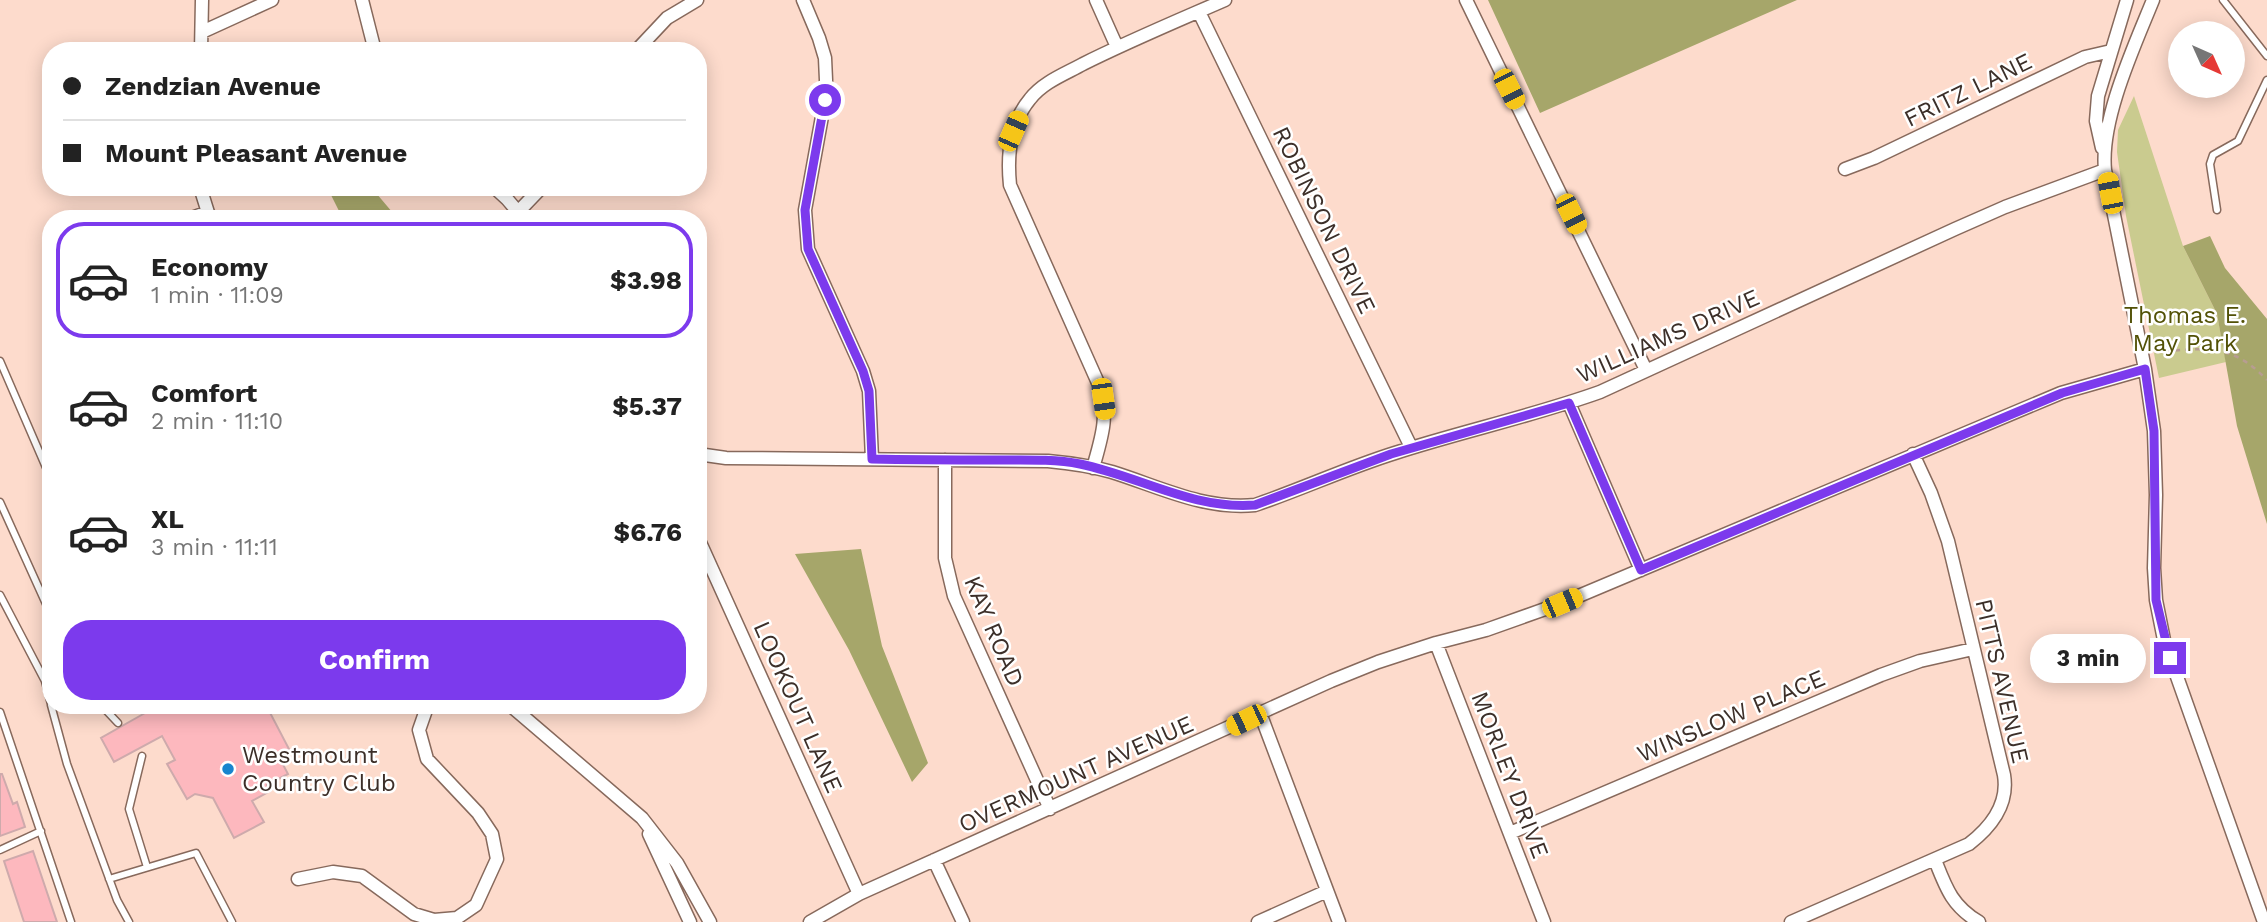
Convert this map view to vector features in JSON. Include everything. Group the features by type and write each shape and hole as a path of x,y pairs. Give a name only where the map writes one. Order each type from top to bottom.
{"street":[{"path":"201,42 202,0"},
{"path":"202,32 272,0"},
{"path":"362,0 372,42"},
{"path":"643,42 667,18 697,0"},
{"path":"803,0 825,58 826,79 825,100 805,210 808,249 863,371 869,391 872,459"},
{"path":"1096,0 1117,47"},
{"path":"1093,468 1105,416 1103,399 1010,186 1008,169 1013,131 1029,100 1057,78 1117,47 1225,0"},
{"path":"1466,0 1646,370"},
{"path":"2127,0 2096,109 2096,121 2145,369 2154,431 2156,600 2164,640 2264,922"},
{"path":"2104,154 2110,118 2153,0"},
{"name":"ROBINSON DRIVE","path":"1199,12 1411,447"},
{"name":"FRITZ LANE","path":"1845,169 1874,158 2085,57 2111,51"},
{"name":"WILLIAMS DRIVE","path":"707,459 1048,461 1093,468 1207,504 1238,507 1255,505 1411,447 1600,392 2005,207 2105,170"},
{"path":"503,196 516,210"},
{"name":"OVERMOUNT AVENUE","path":"818,920 859,894 1331,681 1436,643 1486,630 1562,603 2062,393 2145,369"},
{"path":"1569,403 1641,570"},
{"name":"PITTS AVENUE","path":"1791,922 1969,844 1993,821 2004,795 2004,775 1948,541 1931,493 1913,454"},
{"name":"KAY ROAD","path":"945,460 945,558 954,596 1050,808"},
{"name":"LOOKOUT LANE","path":"707,558 859,894"},
{"name":"MORLEY DRIVE","path":"1436,643 1544,922"},
{"name":"WINSLOW PLACE","path":"1510,833 1881,675 1920,661 1973,649"},
{"path":"1260,713 1339,922"},
{"path":"298,879 333,872 362,876 414,914 434,920 457,918 476,905 497,859 492,834 478,813 427,759 419,730 425,714"},
{"path":"521,714 642,818 677,863 710,922"},
{"path":"642,818 690,922"},
{"path":"934,860 963,922"},
{"path":"1935,860 1955,904 1979,922"},
{"path":"1258,922 1327,891"}],"lane":[{"path":"2223,0 2267,56"},
{"path":"2259,44 2267,38"},
{"path":"2217,210 2210,164 2213,155 2238,141 2267,80"},
{"path":"0,361 42,458"},
{"path":"0,502 42,595"},
{"path":"0,595 42,677"},
{"path":"0,712 71,922"},
{"path":"53,714 67,764 117,900 129,922"},
{"path":"110,714 118,723"},
{"path":"142,756 129,809 147,867"},
{"path":"0,850 41,831"},
{"path":"109,879 195,853 232,922"}],"path":[{"path":"2141,353 2209,349 2232,353 2267,380"}],"green space":[{"name":"Thomas E. May Park","path":"2134,96 2183,246 2217,314 2226,362 2159,378 2126,216 2117,152 2118,130"}],"shaded area":[{"path":"1488,0 1797,0 1540,113"},
{"path":"332,196 379,196 390,210 338,210"},
{"path":"2210,236 2225,268 2267,319 2267,524 2237,426 2217,314 2183,246"},
{"path":"861,549 882,646 928,763 912,782 849,650 795,554"}],"building":[{"name":"Westmount Country Club","path":"143,714 271,714 289,749 278,755 288,774 267,785 270,791 252,801 264,822 234,838 213,798 195,794 187,799 167,764 175,760 162,736 114,762 101,738"},
{"path":"0,774 13,804 17,802 25,827 0,836"},
{"path":"33,851 57,922 24,922 4,861"}],"place":[{"name":"Westmount Country Club","path":"228,769"}],"route":[{"path":"825,100 805,210 808,249 863,371 869,391 872,459 1048,461 1078,464 1111,472 1207,504 1238,507 1255,505 1296,491 1391,454 1569,403 1641,570 2062,393 2145,369 2154,431 2156,600 2170,658"}]}
